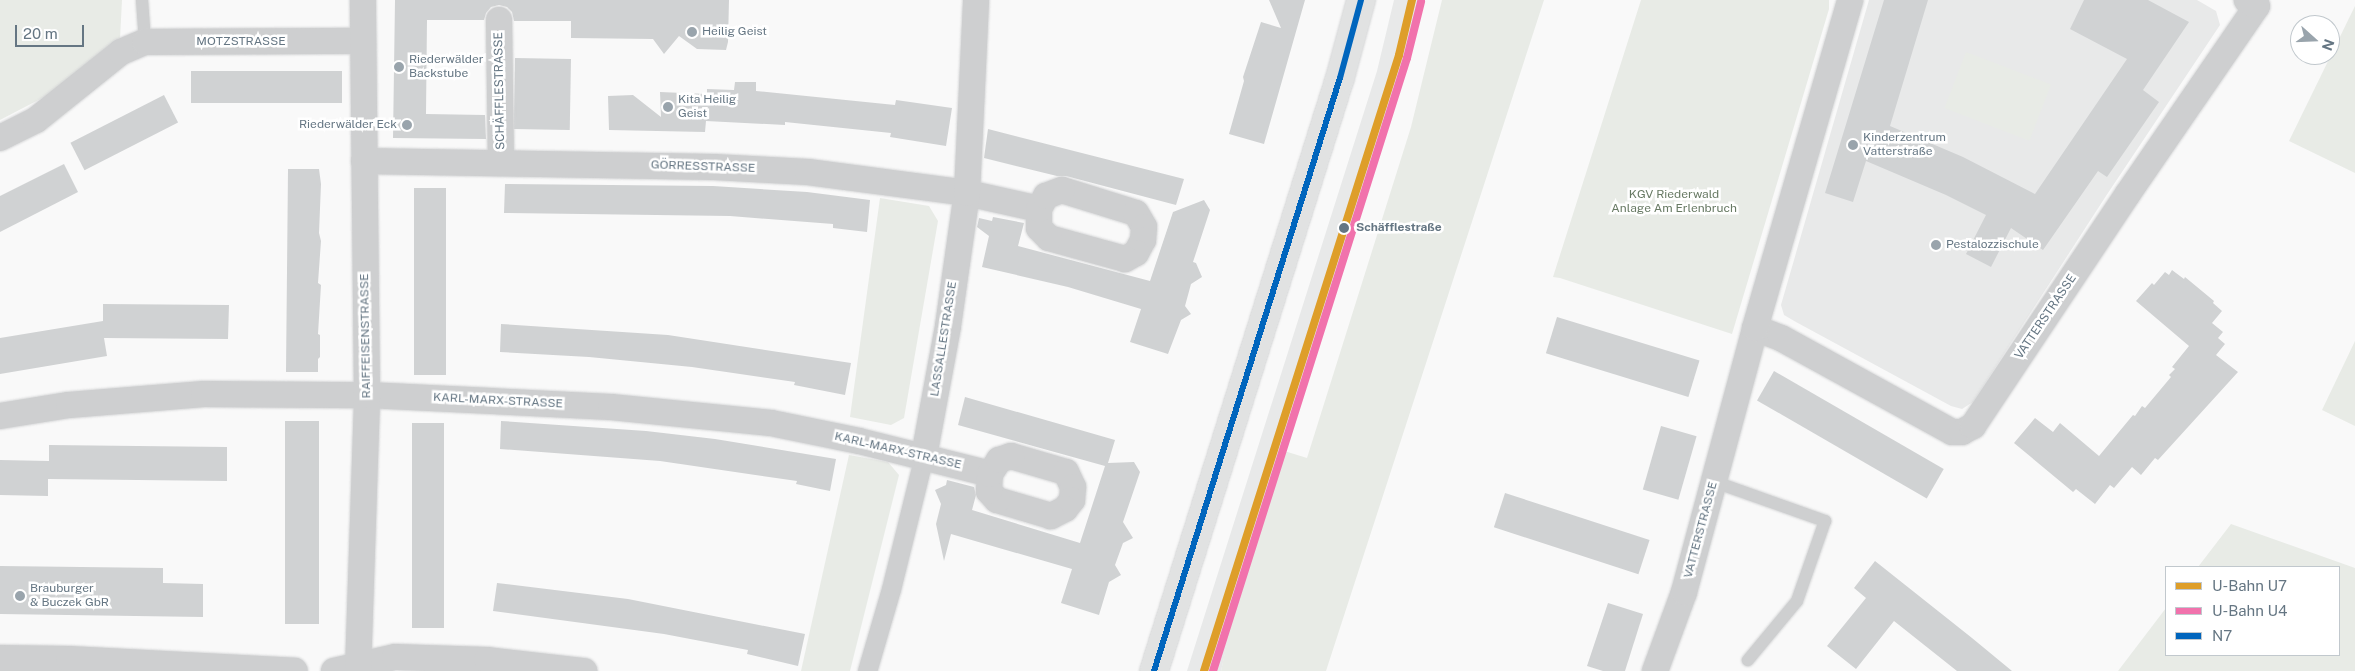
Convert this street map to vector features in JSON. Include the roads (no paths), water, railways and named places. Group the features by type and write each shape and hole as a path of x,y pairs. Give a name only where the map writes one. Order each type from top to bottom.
{"main road":[{"path":"1154,671 1340,78 1361,0"}],"street":[{"name":"RAIFFEISENSTRASSE","path":"350,669 367,395 363,0"},
{"name":"LASSALLESTRASSE","path":"866,671 891,590 924,456 948,326 967,193 976,0"},
{"name":"VATTERSTRASSE","path":"1655,671 1684,592 1755,328 1850,0"},
{"name":"VATTERSTRASSE","path":"1755,328 1781,338 1952,432 1962,432 1973,426 2122,203 2252,3"},
{"name":"SCHÄFFLESTRASSE","path":"499,20 501,162"},
{"name":"MOTZSTRASSE","path":"0,138 36,120 121,52 145,42 363,41"},
{"name":"GÖRRESSTRASSE","path":"364,161 714,167 808,172 967,193 1039,209"},
{"name":"KARL-MARX-STRASSE","path":"0,416 68,404 204,394 367,395 611,407 771,423 924,456 990,474"},
{"path":"0,658 69,659 295,671"},
{"path":"350,669 404,658 487,660 584,671"}],"lane":[{"path":"142,0 145,42"},
{"path":"1714,482 1825,521 1797,600 1748,660"}],"metro line":[{"name":"U7","path":"1204,671 1399,55 1412,0"},
{"name":"U4","path":"1213,671 1407,58 1421,2"}],"place":[{"name":"Heilig Geist","path":"692,32"},
{"name":"Riederwälder Backstube","path":"399,67"},
{"name":"Kita Heilig Geist","path":"668,107"},
{"name":"Riederwälder Eck","path":"407,125"},
{"name":"Kinderzentrum Vatterstraße","path":"1853,145"},
{"name":"Schäfflestraße","path":"1344,228"},
{"name":"Pestalozzischule","path":"1936,245"},
{"name":"Brauburger & Buczek GbR","path":"20,596"}],"park label":[{"name":"KGV Riederwald Anlage Am Erlenbruch","path":"1674,202"}]}
